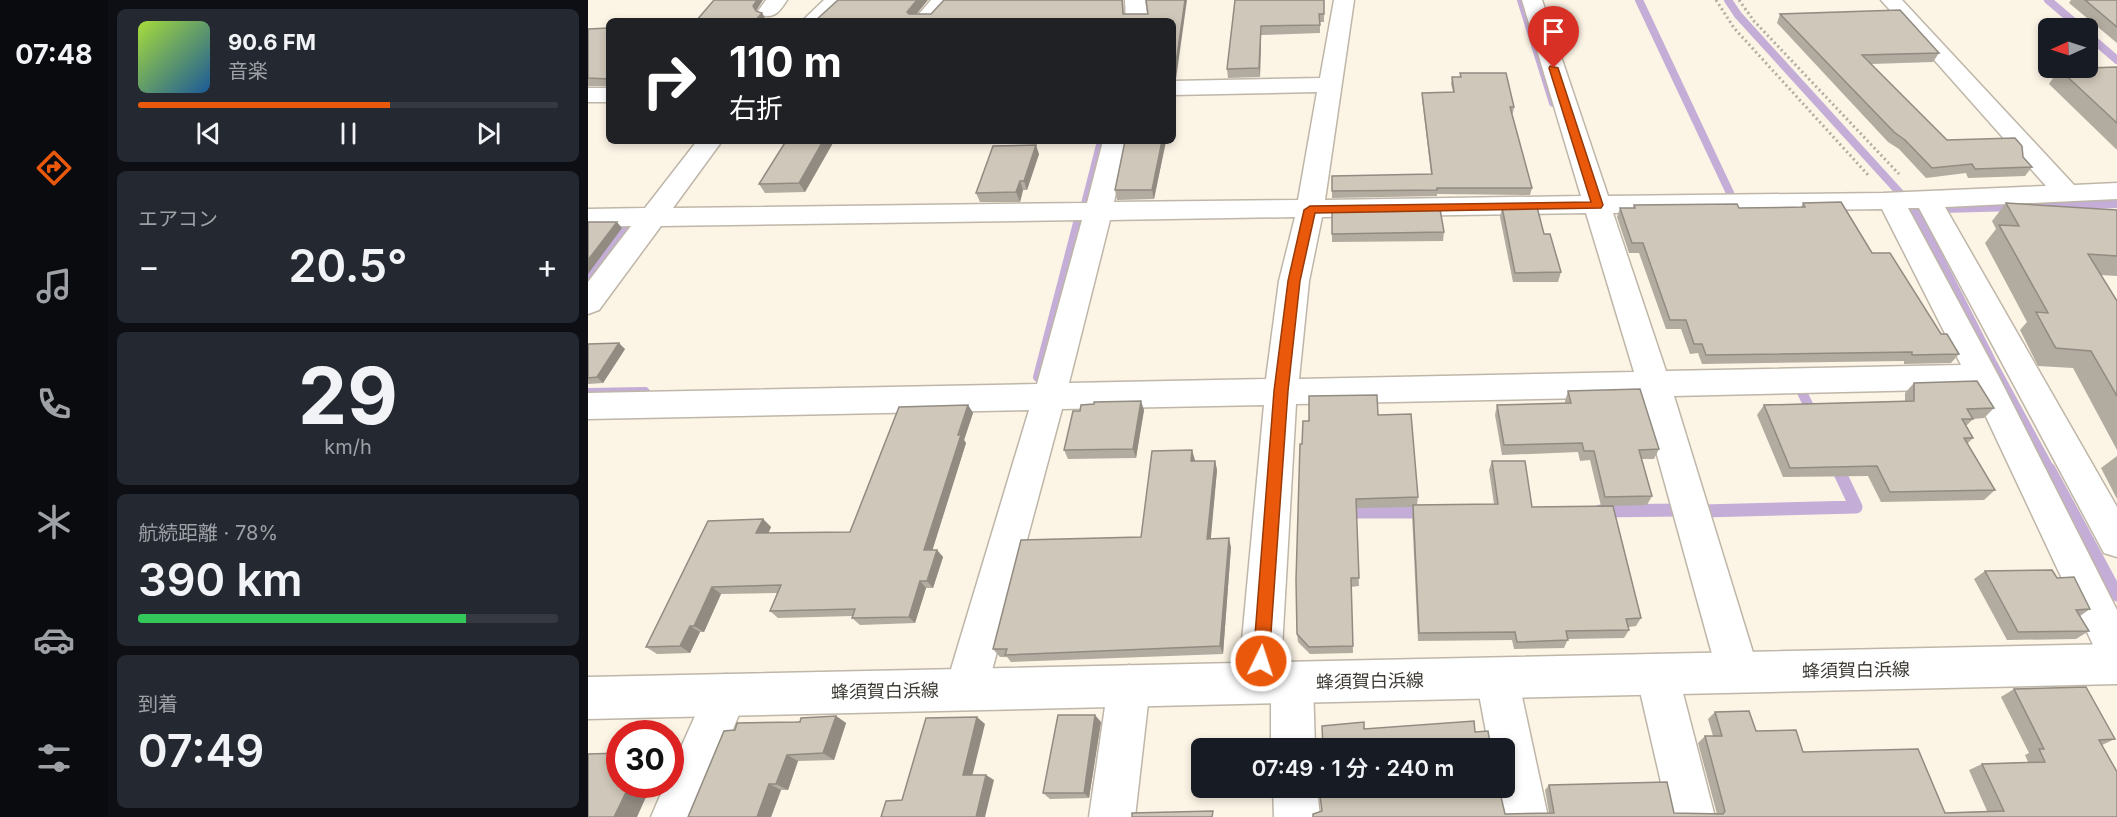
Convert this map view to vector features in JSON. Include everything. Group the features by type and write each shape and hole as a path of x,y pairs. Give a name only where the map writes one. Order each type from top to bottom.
{"street":[{"path":"816,18 836,0"},
{"path":"927,18 942,0"},
{"path":"1135,0 1137,18"},
{"path":"1290,738 1276,683 1281,391 1294,281 1310,210 1344,0"},
{"path":"1532,0 1654,384 1738,672"},
{"path":"1890,0 2067,193"},
{"path":"1176,88 1329,85"},
{"path":"588,95 606,95"},
{"path":"588,303 708,144"},
{"path":"966,689 1099,212 1114,144"},
{"path":"588,218 1310,210 1903,200 2117,191"},
{"path":"1903,200 1983,378 2117,652"},
{"path":"1903,200 2117,541"},
{"path":"588,406 1983,378"},
{"name":"蜂須賀白浜線","path":"588,698 2117,664"},
{"path":"1657,674 1692,817"},
{"path":"1497,678 1526,817"},
{"path":"1112,817 1129,686"},
{"path":"674,817 726,695"},
{"path":"1296,798 1297,817"}],"path":[{"path":"1716,0 1734,28 1872,179 1903,200"},
{"path":"1739,0 1754,21 1903,178 1903,200"}],"building":[{"path":"714,0 757,0 753,6 756,11 762,13 758,18 699,18"},
{"path":"838,0 917,0 907,12 909,14 931,14 944,0 1122,0 1123,14 1148,14 1146,0 1185,0 1176,63 1176,18 818,18"},
{"path":"1235,0 1324,0 1324,14 1319,14 1320,25 1261,26 1259,68 1227,69"},
{"path":"2085,0 2117,0 2117,27"},
{"path":"1900,10 1939,53 1862,55 1947,140 2015,138 2022,146 2023,157 2032,167 1975,169 1972,164 1932,168 1780,14"},
{"path":"606,28 606,79 588,78 588,29"},
{"path":"2117,67 2117,123 2069,78 2098,78 2098,68"},
{"path":"1460,73 1506,73 1514,107 1510,107 1532,188 1332,191 1332,176 1432,174 1422,93 1454,92 1452,77 1461,77"},
{"path":"784,144 821,144 799,183 759,184"},
{"path":"1124,144 1161,144 1152,190 1115,190"},
{"path":"1036,145 1024,181 1020,181 1016,192 976,193 993,146"},
{"path":"1841,202 1872,253 1890,253 1941,334 1947,334 1959,354 1912,355 1912,352 1706,355 1702,344 1694,344 1686,320 1670,320 1643,243 1632,243 1620,208 1635,208 1634,205 1737,204 1739,208 1805,207 1803,203"},
{"path":"2006,203 2117,210 2117,256 2088,254 2117,301 2117,396 2091,351 2056,348 2054,345 2036,312 2048,313 1999,225 2019,226"},
{"path":"1502,207 1537,207 1544,234 1550,234 1561,272 1515,273"},
{"path":"1440,209 1444,232 1332,234 1332,210"},
{"path":"588,222 617,222 588,260"},
{"path":"619,343 597,377 588,378 588,344"},
{"path":"1977,381 1994,408 1967,409 1973,419 1962,419 1973,438 1964,438 1995,490 1890,492 1877,466 1790,468 1764,405 1914,401 1914,383"},
{"path":"1640,389 1659,449 1639,450 1652,496 1605,497 1594,451 1584,451 1582,443 1504,445 1497,405 1571,403 1568,391"},
{"path":"1377,395 1378,415 1411,414 1418,497 1356,499 1359,578 1351,578 1353,646 1309,647 1297,634 1296,580 1300,444 1302,444 1303,421 1309,421 1309,396"},
{"path":"1141,401 1133,449 1064,450 1073,411 1080,411 1081,405 1094,404 1094,402"},
{"path":"968,405 958,435 961,435 924,550 937,550 927,581 920,581 909,617 852,618 855,609 770,611 781,585 712,587 694,626 690,626 680,646 646,647 708,521 763,519 756,533 850,532 899,407"},
{"path":"1192,450 1191,461 1215,461 1207,539 1229,538 1220,646 1005,655 1007,649 993,649 1021,540 1141,537 1152,451"},
{"path":"1492,461 1525,461 1532,507 1613,506 1641,618 1626,619 1629,630 1566,631 1568,640 1517,642 1515,632 1419,633 1413,505 1498,504"},
{"path":"2052,570 2057,578 2074,577 2090,609 2076,610 2089,631 2018,632 1985,571"},
{"path":"2086,687 2115,739 2099,740 2117,772 2117,817 1313,817 1313,814 1322,811 1320,798 1501,798 1505,814 1554,813 1549,785 1667,782 1674,813 1723,814 1725,811 1705,736 1722,736 1715,712 1749,711 1756,731 1796,730 1803,752 1918,749 1945,813 2004,811 1982,764 2045,762 2039,749 2044,749 2014,689"},
{"path":"1058,715 1095,715 1084,793 1043,793"},
{"path":"836,716 823,753 787,755 776,784 769,784 757,817 688,817 724,731 735,730 737,723 800,722 801,718"},
{"path":"977,717 963,775 986,775 976,817 881,817 886,801 902,800 926,718"},
{"path":"1474,721 1475,732 1488,731 1489,738 1323,738 1322,726 1364,722 1364,729"},
{"path":"606,753 606,798 623,798 614,817 588,817 588,754"},
{"path":"1213,811 1212,817 1132,817 1132,813"}],"waterway":[{"path":"1521,0 1553,103"},
{"path":"1639,0 1730,193"},
{"path":"1728,0 1738,15 1910,204"},
{"path":"2048,0 2069,18"},
{"path":"2098,44 2117,60"},
{"path":"1085,204 1100,144"},
{"path":"1909,203 2050,470"},
{"path":"2033,206 2117,203 2076,204"},
{"path":"1942,208 2017,206"},
{"path":"1038,377 1079,219"},
{"path":"588,279 628,227"},
{"path":"1800,388 1813,415"},
{"path":"588,393 645,392"},
{"path":"1836,464 1839,470"},
{"path":"1703,511 1856,507 1838,469"},
{"path":"2049,469 2117,595"},
{"path":"1600,511 1680,510"},
{"path":"1342,512 1425,512"}],"route":[{"path":"1261,661 1281,391 1294,281 1310,210 1597,205 1554,68"}]}
